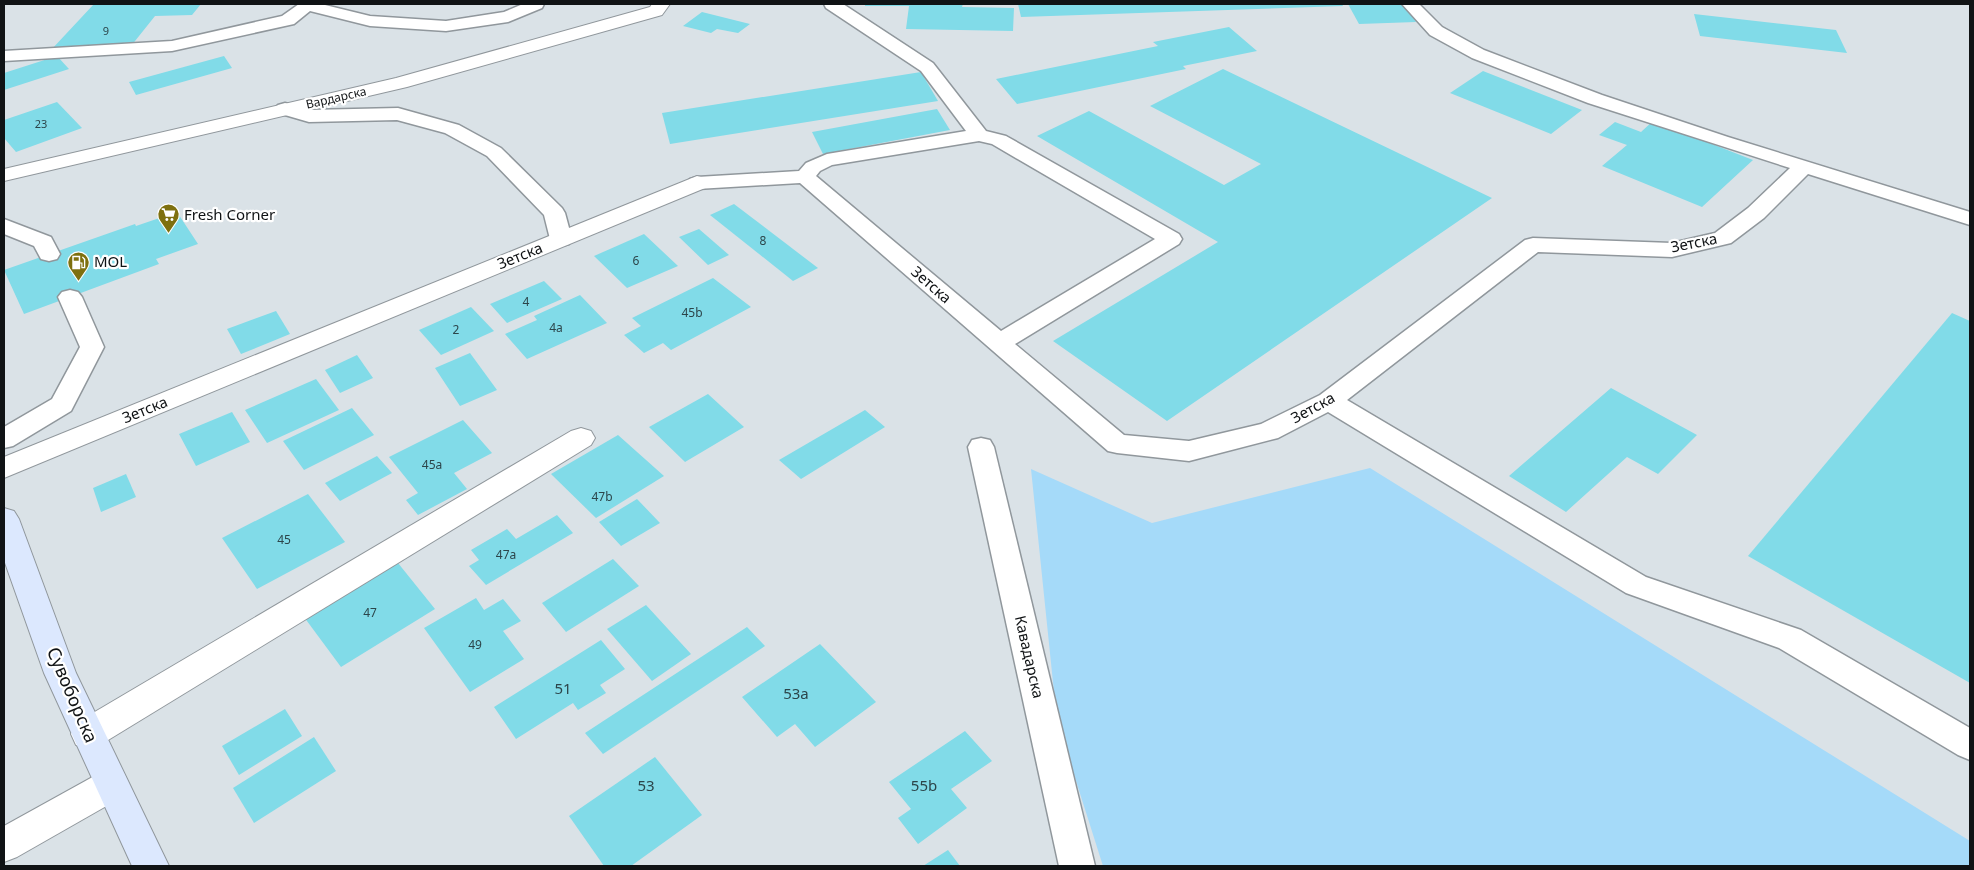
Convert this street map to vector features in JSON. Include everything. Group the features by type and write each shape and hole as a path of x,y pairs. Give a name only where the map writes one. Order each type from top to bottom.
{"main road":[{"name":"Сувоборска","path":"4,518 60,673 111,785 151,866"}],"street":[{"name":"Вардарска","path":"4,175 409,80 656,10 661,4"},
{"name":"Зетска","path":"4,468 697,183"},
{"path":"88,734 581,438"},
{"path":"4,844 111,785"}],"lane":[{"path":"4,56 172,46 288,20 309,5 370,22 446,26 508,16 536,4"},
{"path":"832,4 927,67 979,135"},
{"path":"1410,4 1436,31 1478,54 1595,99 1970,219"},
{"path":"285,110 308,116 398,114 452,129 494,152 554,214 562,239"},
{"path":"805,177 813,167 827,160 979,135 999,140 1171,239 999,343"},
{"name":"Зетска","path":"697,183 805,177 1117,444 1189,451 1269,431 1330,401 1533,245 1672,250 1723,238 1756,213 1804,166"},
{"path":"4,226 43,242 49,254"},
{"path":"4,439 62,405 92,347 70,297"},
{"path":"1330,401 1636,585 1790,639 1970,745"},
{"name":"Кавадарска","path":"981,447 1077,866"}],"shaded area":[{"path":"1370,468 1970,841 1970,866 1103,866 1057,721 1031,469 1152,523"}],"building":[{"path":"94,4 201,4 192,15 155,16 131,46 51,50"},
{"path":"865,4 963,4 962,7 1014,8 1013,31 906,29 909,6 865,6"},
{"path":"1018,4 1342,4 1343,6 1021,17"},
{"path":"1348,4 1404,4 1416,22 1359,24"},
{"path":"702,12 750,24 738,33 717,29 711,33 683,26"},
{"path":"1694,14 1836,30 1847,53 1700,36"},
{"path":"1229,27 1257,51 1183,66 1186,69 1017,104 996,79 1158,46 1153,42"},
{"path":"57,56 69,69 4,90 4,73"},
{"path":"224,56 232,68 136,95 129,82"},
{"path":"1223,69 1492,198 1167,421 1053,341 1218,242 1037,136 1089,111 1224,185 1261,164 1150,106"},
{"path":"1483,71 1582,110 1551,134 1450,93"},
{"path":"921,72 938,101 670,144 662,113"},
{"path":"57,102 82,128 16,152 4,138 4,120"},
{"path":"937,109 950,130 823,154 812,132"},
{"path":"1653,121 1753,160 1702,207 1602,166 1627,145 1599,135 1615,122 1641,132"},
{"path":"734,204 818,268 793,281 710,215"},
{"path":"177,212 198,244 156,259 159,264 24,314 4,270 135,224 136,226"},
{"path":"699,229 729,255 708,265 679,237"},
{"path":"644,234 678,266 627,288 594,256"},
{"path":"713,278 751,307 671,350 663,343 644,353 624,335 641,326 632,318"},
{"path":"544,281 562,299 507,323 490,304"},
{"path":"580,295 607,323 527,359 505,334 537,320 534,316"},
{"path":"471,307 494,331 441,355 419,330"},
{"path":"276,311 290,334 241,354 227,329"},
{"path":"1952,313 1970,321 1970,683 1748,556"},
{"path":"470,353 497,390 460,406 435,368"},
{"path":"357,355 373,378 340,393 325,370"},
{"path":"316,379 339,410 267,443 245,410"},
{"path":"1611,388 1697,435 1658,474 1627,457 1566,512 1509,476"},
{"path":"708,394 744,427 685,462 649,427"},
{"path":"352,408 374,435 304,470 283,441"},
{"path":"865,410 885,427 801,479 779,460"},
{"path":"232,412 250,442 196,466 179,434"},
{"path":"463,420 492,453 454,473 467,489 418,515 406,500 418,493 389,457"},
{"path":"618,435 664,476 596,518 551,474"},
{"path":"377,456 392,473 340,501 325,483"},
{"path":"126,474 136,497 101,512 93,488"},
{"path":"308,494 345,542 257,589 222,538"},
{"path":"637,499 660,523 621,546 599,522"},
{"path":"557,515 573,533 486,585 469,566 479,560 471,550 507,529 516,539"},
{"path":"613,559 639,586 566,632 542,603"},
{"path":"398,563 435,609 341,667 304,617"},
{"path":"476,598 484,610 503,599 521,621 503,631 524,659 470,692 424,628"},
{"path":"646,605 691,654 652,681 607,629"},
{"path":"747,627 765,646 603,754 585,733"},
{"path":"601,640 625,669 600,685 606,693 578,710 573,703 516,739 494,707"},
{"path":"820,644 876,702 815,747 795,724 777,737 742,697"},
{"path":"285,709 302,736 239,775 222,746"},
{"path":"965,731 992,761 951,789 967,808 918,844 898,818 911,809 889,782"},
{"path":"314,737 336,771 254,823 233,788"},
{"path":"655,757 702,815 631,866 604,866 569,816"},
{"path":"948,850 960,866 923,866"}],"place":[{"name":"Fresh Corner","path":"168,234"},
{"name":"MOL","path":"78,281"}]}
